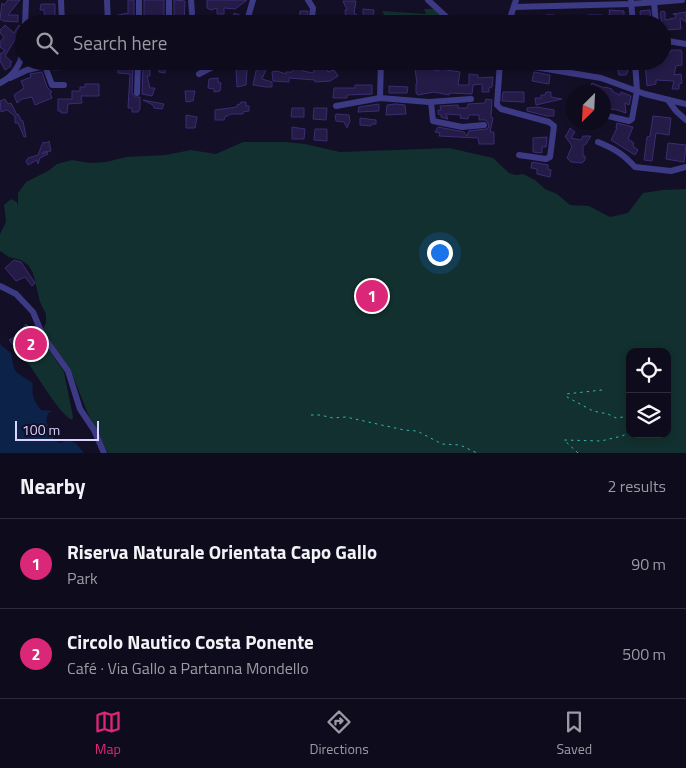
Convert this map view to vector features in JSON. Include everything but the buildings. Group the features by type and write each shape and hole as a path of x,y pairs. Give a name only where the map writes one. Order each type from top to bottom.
{"street":[{"path":"25,15 26,0"},
{"path":"61,0 62,15"},
{"path":"107,0 108,15"},
{"path":"139,0 139,15"},
{"path":"169,0 169,15"},
{"path":"191,0 192,13"},
{"path":"249,15 253,0"},
{"path":"308,0 312,8 312,15"},
{"path":"428,0 444,15"},
{"path":"515,4 682,0"},
{"path":"631,2 632,15"},
{"path":"654,2 655,15"},
{"path":"671,42 686,44"},
{"path":"10,78 16,70"},
{"path":"0,83 28,70"},
{"path":"47,70 52,84 64,85"},
{"path":"137,93 138,70"},
{"path":"199,74 207,70"},
{"path":"380,98 381,70"},
{"path":"499,70 497,105 501,109 548,122 554,126 550,157 519,155"},
{"path":"553,70 587,75 636,91 686,104"},
{"path":"611,117 629,121 632,119 636,91 635,70"},
{"path":"336,106 380,98 431,102 471,98"},
{"path":"668,100 686,120"},
{"path":"431,102 433,121 462,127 484,125"},
{"path":"598,142 625,156 635,167 671,171 686,167"},
{"path":"0,286 16,294 33,312 43,336 68,371 80,409 94,430 104,453"}],"path":[{"path":"602,390 566,394 567,397 593,412 608,414 616,418 626,418"},
{"path":"311,415 352,418 361,422 417,431 442,444 460,446 477,453"},
{"path":"578,453 564,440 601,441 626,434"}],"green space":[{"path":"424,9 434,9 440,15 384,15 382,11 426,14"},
{"path":"243,142 286,142 340,152 449,148 493,158 509,173 523,174 535,180 545,189 557,194 570,205 589,206 610,217 628,213 643,193 686,189 686,453 108,453 88,414 70,369 45,335 43,329 46,323 46,314 40,302 33,273 28,265 21,260 9,257 0,251 0,234 6,222 4,205 11,199 17,202 18,206 18,193 26,182 48,171 57,164 72,160 90,163 106,162 126,157 165,155 191,150 216,154"},
{"path":"47,347 64,372 72,420 60,410 25,359 29,355 31,357 36,351 41,354"}],"water":[{"path":"0,343 11,353 15,370 33,383 32,391 34,398 41,410 53,411 48,413 46,421 55,441 62,443 66,439 76,443 84,453 0,453"}],"place":[{"name":"Riserva Naturale Orientata Capo Gallo","path":"372,296"},
{"name":"Circolo Nautico Costa Ponente","path":"31,344"}]}
